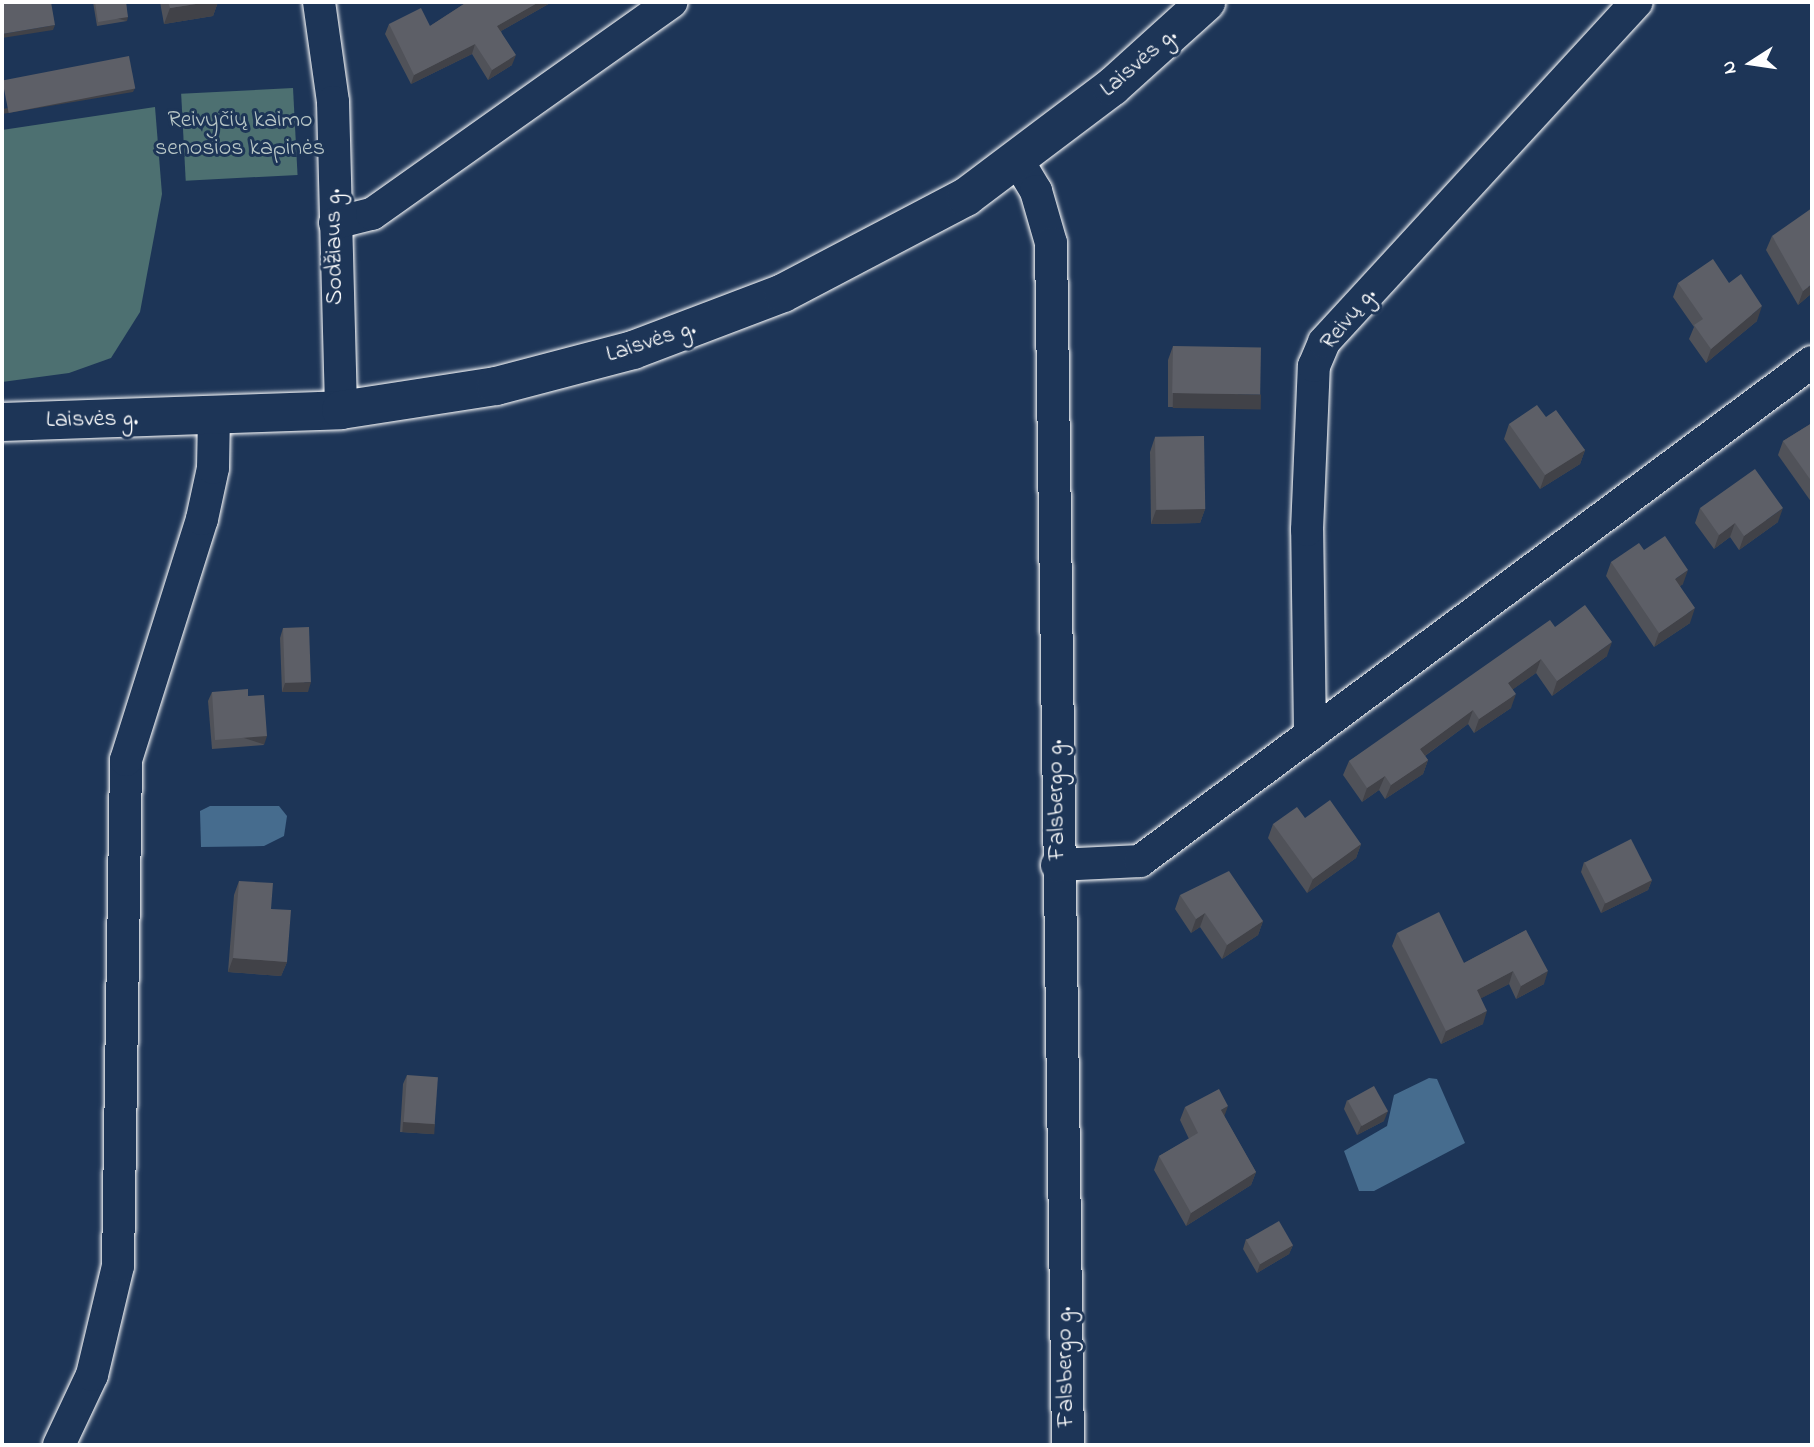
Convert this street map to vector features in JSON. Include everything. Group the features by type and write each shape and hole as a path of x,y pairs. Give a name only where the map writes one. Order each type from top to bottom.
{"main road":[{"name":"Laisvės g.","path":"2,422 214,418 341,410 519,380 696,328 906,233 1018,161 1206,2"}],"street":[{"name":"Sodžiaus g.","path":"319,2 330,54 341,410"},
{"path":"335,223 372,215 671,2"},
{"name":"Reivų g.","path":"1310,735 1307,530 1314,366 1324,342 1637,2"},
{"name":"Falsbergo g.","path":"1018,161 1036,191 1051,243 1057,865 1068,1445"},
{"path":"1057,865 1140,861 1812,362"},
{"path":"60,1445 92,1375 118,1266 126,760 202,519 214,468 214,418"}],"green space":[{"name":"Reivyčių kaimo senosios kapinės","path":"293,88 298,175 186,181 181,94"},
{"path":"155,107 162,194 140,312 111,358 69,373 2,382 2,130"}],"water":[{"path":"210,806 279,806 287,816 284,836 264,846 201,847 200,811"},
{"path":"1429,1078 1437,1079 1465,1143 1374,1191 1359,1191 1344,1151 1387,1126 1394,1095"}],"building":[{"path":"2,2 51,2 55,25 2,34"},
{"path":"95,2 126,2 128,17 98,22"},
{"path":"168,2 209,2 170,8"},
{"path":"467,2 539,2 497,26 516,55 492,70 475,44 414,75 389,24 421,8 430,26"},
{"path":"129,56 135,88 9,113 2,81"},
{"path":"1812,208 1812,284 1803,291 1772,236"},
{"path":"1713,259 1729,283 1741,274 1762,306 1711,349 1694,325 1703,319 1678,283"},
{"path":"1173,346 1261,348 1260,395 1172,393"},
{"path":"1537,405 1546,417 1556,410 1585,450 1545,475 1509,424"},
{"path":"1812,423 1812,482 1783,441"},
{"path":"1204,436 1205,509 1156,510 1155,437"},
{"path":"1755,469 1783,508 1744,536 1735,523 1719,535 1700,508"},
{"path":"1665,536 1688,570 1675,579 1695,608 1659,633 1611,562 1639,543 1644,550"},
{"path":"1585,605 1612,642 1557,681 1541,659 1508,683 1516,694 1479,719 1473,710 1420,749 1428,760 1391,785 1385,776 1367,788 1349,761 1550,620 1555,627"},
{"path":"309,627 311,682 285,683 283,628"},
{"path":"248,689 248,696 264,695 267,736 215,740 212,692"},
{"path":"1330,800 1361,844 1313,879 1273,824 1297,807 1305,818"},
{"path":"1631,839 1652,880 1606,904 1585,863"},
{"path":"1229,871 1263,921 1227,945 1205,913 1196,919 1180,895"},
{"path":"239,881 273,883 271,909 291,910 287,962 233,958"},
{"path":"1439,912 1464,963 1526,930 1548,971 1521,986 1513,971 1477,990 1487,1011 1446,1031 1397,933"},
{"path":"407,1075 438,1077 435,1124 404,1122"},
{"path":"1374,1086 1388,1111 1362,1126 1348,1101"},
{"path":"1219,1089 1228,1106 1221,1110 1256,1172 1191,1213 1159,1156 1198,1133 1185,1107"},
{"path":"1279,1221 1293,1245 1260,1264 1246,1240"}]}
